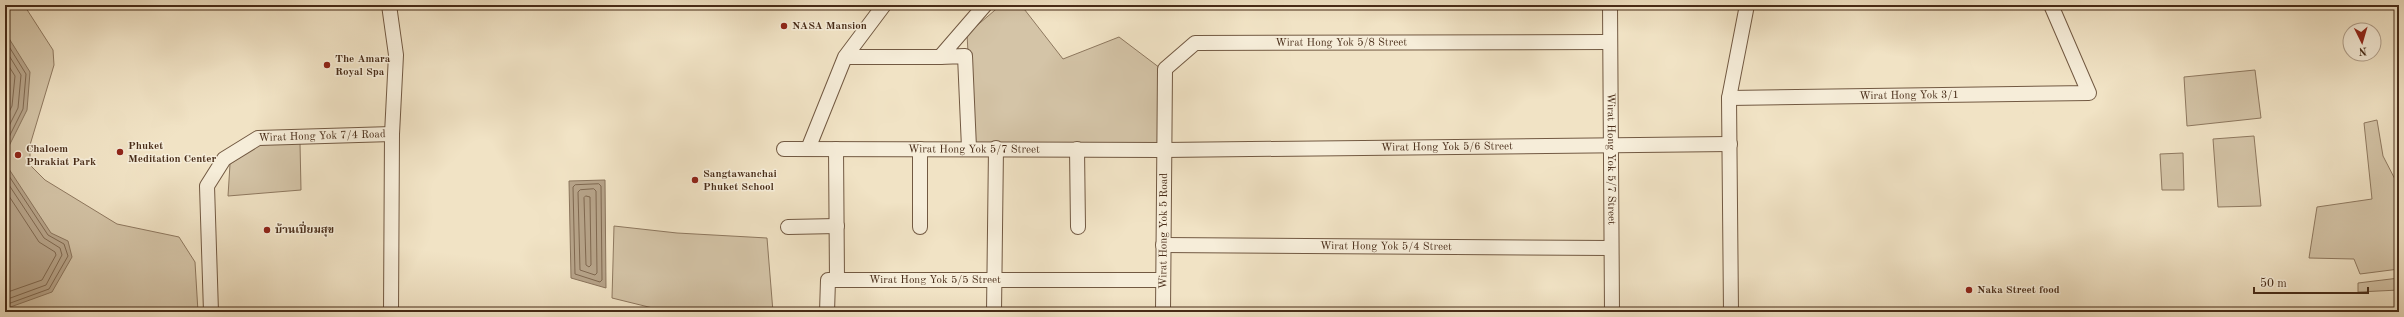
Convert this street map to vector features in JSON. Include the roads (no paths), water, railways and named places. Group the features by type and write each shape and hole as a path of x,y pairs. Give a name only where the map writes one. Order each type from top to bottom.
{"street":[{"path":"389,5 396,55 392,134 391,312"},
{"path":"808,149 846,57 884,5"},
{"path":"940,57 985,5"},
{"name":"Wirat Hong Yok 5/7 Street","path":"1610,5 1610,248 1612,312"},
{"path":"1731,312 1729,98 1747,5"},
{"name":"Wirat Hong Yok 3/1","path":"1729,98 2088,93 2051,5"},
{"name":"Wirat Hong Yok 5/8 Street","path":"1164,150 1165,69 1195,43 1610,42"},
{"path":"846,57 965,56 969,148"},
{"name":"Wirat Hong Yok 7/4 Road","path":"211,312 207,186 224,159 258,138 392,134"},
{"name":"Wirat Hong Yok 5/6 Street","path":"1164,150 1610,144 1730,144"},
{"name":"Wirat Hong Yok 5/7 Street","path":"784,148 1164,150"},
{"path":"920,148 920,227"},
{"path":"994,312 996,148"},
{"path":"827,312 828,280 837,280 836,149"},
{"path":"1078,149 1078,227"},
{"name":"Wirat Hong Yok 5 Road","path":"1163,312 1164,150"},
{"path":"788,227 837,226"},
{"name":"Wirat Hong Yok 5/4 Street","path":"1163,245 1610,248"},
{"name":"Wirat Hong Yok 5/5 Street","path":"837,280 1163,280"}],"water":[{"path":"5,32 30,72 27,110 5,154"},
{"path":"5,163 51,233 68,241 72,257 52,292 5,309"},
{"path":"605,180 606,288 571,278 569,181"}],"place":[{"name":"NASA Mansion","path":"784,26"},
{"name":"The Amara Royal Spa","path":"327,65"},
{"name":"Phuket Meditation Center","path":"120,152"},
{"name":"Chaloem Phrakiat Park","path":"18,155"},
{"name":"Sangtawanchai Phuket School","path":"695,180"},
{"name":"บ้านเปี่ยมสุข","path":"267,230"},
{"name":"Naka Street food","path":"1969,290"}]}
